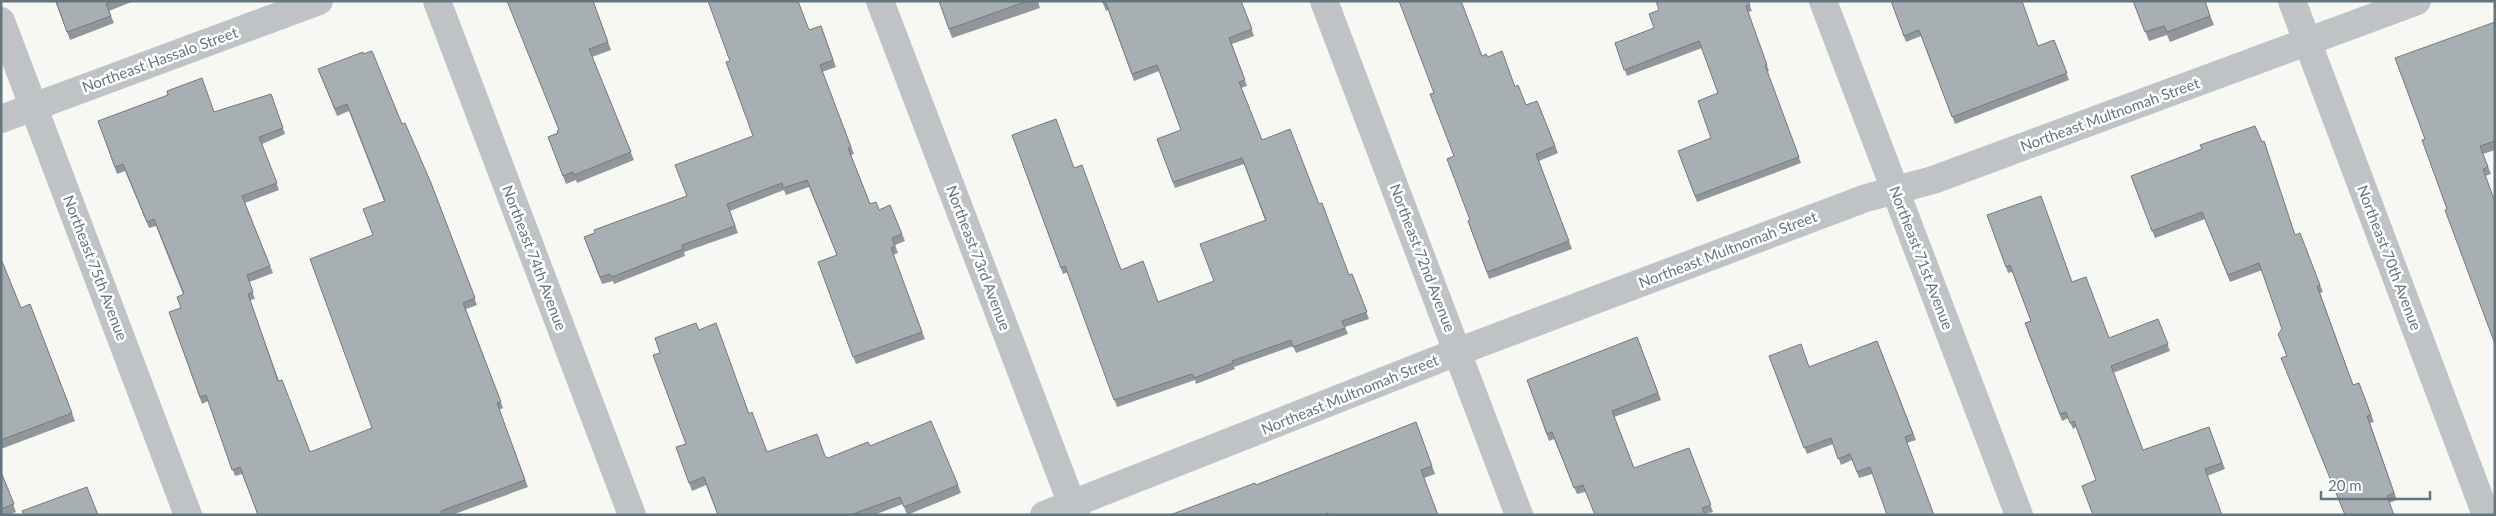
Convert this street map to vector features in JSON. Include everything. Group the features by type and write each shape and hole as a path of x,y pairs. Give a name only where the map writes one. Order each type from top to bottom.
{"street":[{"name":"Northeast Hassalo Street","path":"1,119 319,1"},
{"name":"Northeast 74th Avenue","path":"437,1 632,515"},
{"name":"Northeast 73rd Avenue","path":"880,1 1074,509"},
{"name":"Northeast 72nd Avenue","path":"1324,1 1519,515"},
{"name":"Northeast 71st Avenue","path":"1823,1 2019,515"},
{"name":"Northeast 70th Avenue","path":"2292,1 2486,515"},
{"name":"Northeast Multnomah Street","path":"1044,515 1074,509 1457,352 1856,201 1933,180 2417,1"},
{"name":"Northeast 75th Avenue","path":"1,21 188,515"}],"building":[{"path":"56,1 113,1 106,4 111,16 67,32"},
{"path":"507,1 593,1 608,42 589,49 631,152 574,175 573,172 563,176 548,137 558,133 557,131 559,130"},
{"path":"708,1 798,1 809,30 821,26 833,60 820,65 851,147 848,148 870,204 876,202 879,210 890,205 902,234 892,238 895,246 891,248 922,332 853,357 818,262 837,255 807,180 783,188 782,183 727,204 735,226 682,245 683,249 612,277 610,274 600,277 584,237 595,233 594,230 687,196 675,165 753,136 726,62 730,61"},
{"path":"939,1 1028,1 949,29"},
{"path":"1102,1 1241,1 1252,29 1229,38 1245,80 1239,82 1262,140 1290,129 1319,204 1322,203 1349,275 1352,274 1367,312 1342,321 1345,328 1293,347 1291,340 1232,361 1233,363 1194,378 1192,374 1114,400 1065,266 1061,268 1012,135 1056,119 1074,168 1082,165 1121,270 1143,261 1158,302 1214,281 1200,244 1266,220 1242,158 1173,182 1157,139 1181,130 1157,65 1132,74 1106,3 1104,4"},
{"path":"1399,1 1461,1 1482,56 1486,54 1488,57 1502,51 1515,87 1518,85 1526,105 1537,101 1555,146 1536,154 1569,241 1487,272 1447,159 1454,156 1430,94 1434,93"},
{"path":"1656,1 1748,1 1750,5 1746,6 1767,65 1765,65 1799,157 1695,196 1678,151 1711,138 1698,101 1718,93 1699,41 1624,70 1615,43 1654,28 1649,14 1659,10"},
{"path":"1891,1 2022,1 2038,46 2054,40 2067,73 1952,117 1919,30 1904,36"},
{"path":"2133,1 2205,1 2210,16 2167,32 2164,26 2145,32"},
{"path":"2495,22 2495,141 2480,146 2488,167 2483,169 2495,202 2495,344 2445,210 2447,209 2422,140 2425,139 2395,58"},
{"path":"372,51 402,124 405,123 431,183 475,298 463,303 501,402 497,403 525,480 441,511 442,515 258,515 240,467 232,470 206,395 200,397 169,312 181,308 177,297 184,294 154,219 147,222 123,164 115,167 98,121 168,95 167,91 202,78 214,112 271,94 283,128 259,137 277,183 242,196 270,266 247,275 253,292 248,294 278,381 282,380 310,452 372,428 310,259 373,235 363,209 385,201 347,104 335,109 318,69 363,52 363,54"},
{"path":"2255,126 2262,142 2264,141 2295,235 2300,233 2320,285 2317,286 2353,385 2359,383 2371,415 2367,416 2394,493 2387,496 2394,515 2345,515 2281,358 2287,356 2278,334 2282,329 2259,263 2228,275 2202,212 2152,231 2131,176 2202,149 2200,145"},
{"path":"2041,196 2072,282 2086,277 2109,338 2158,319 2168,344 2111,366 2143,450 2209,427 2222,463 2205,469 2222,515 2093,515 2082,486 2096,480 2074,421 2070,423 2066,412 2060,414 2025,323 2031,321 2010,265 2006,267 1987,215"},
{"path":"1,259 21,308 30,304 72,413 1,440"},
{"path":"696,323 699,330 716,323 749,414 752,412 767,452 817,434 825,456 828,458 868,442 870,446 931,421 958,485 904,507 900,497 850,515 718,515 704,477 689,483 676,447 686,444 653,355 660,353 655,338"},
{"path":"1637,337 1658,393 1612,411 1634,468 1689,448 1711,505 1702,508 1705,515 1595,515 1583,485 1574,488 1552,432 1547,434 1527,380"},
{"path":"1877,341 1913,434 1905,437 1934,515 1887,515 1870,467 1857,472 1850,454 1838,459 1831,438 1804,448 1769,356 1801,344 1809,367"},
{"path":"1416,422 1432,466 1421,470 1438,515 1329,515 1328,513 1324,515 1170,515 1255,483 1256,485"},
{"path":"1,472 14,504 1,509"},
{"path":"87,487 98,515 24,515 22,511"}]}
